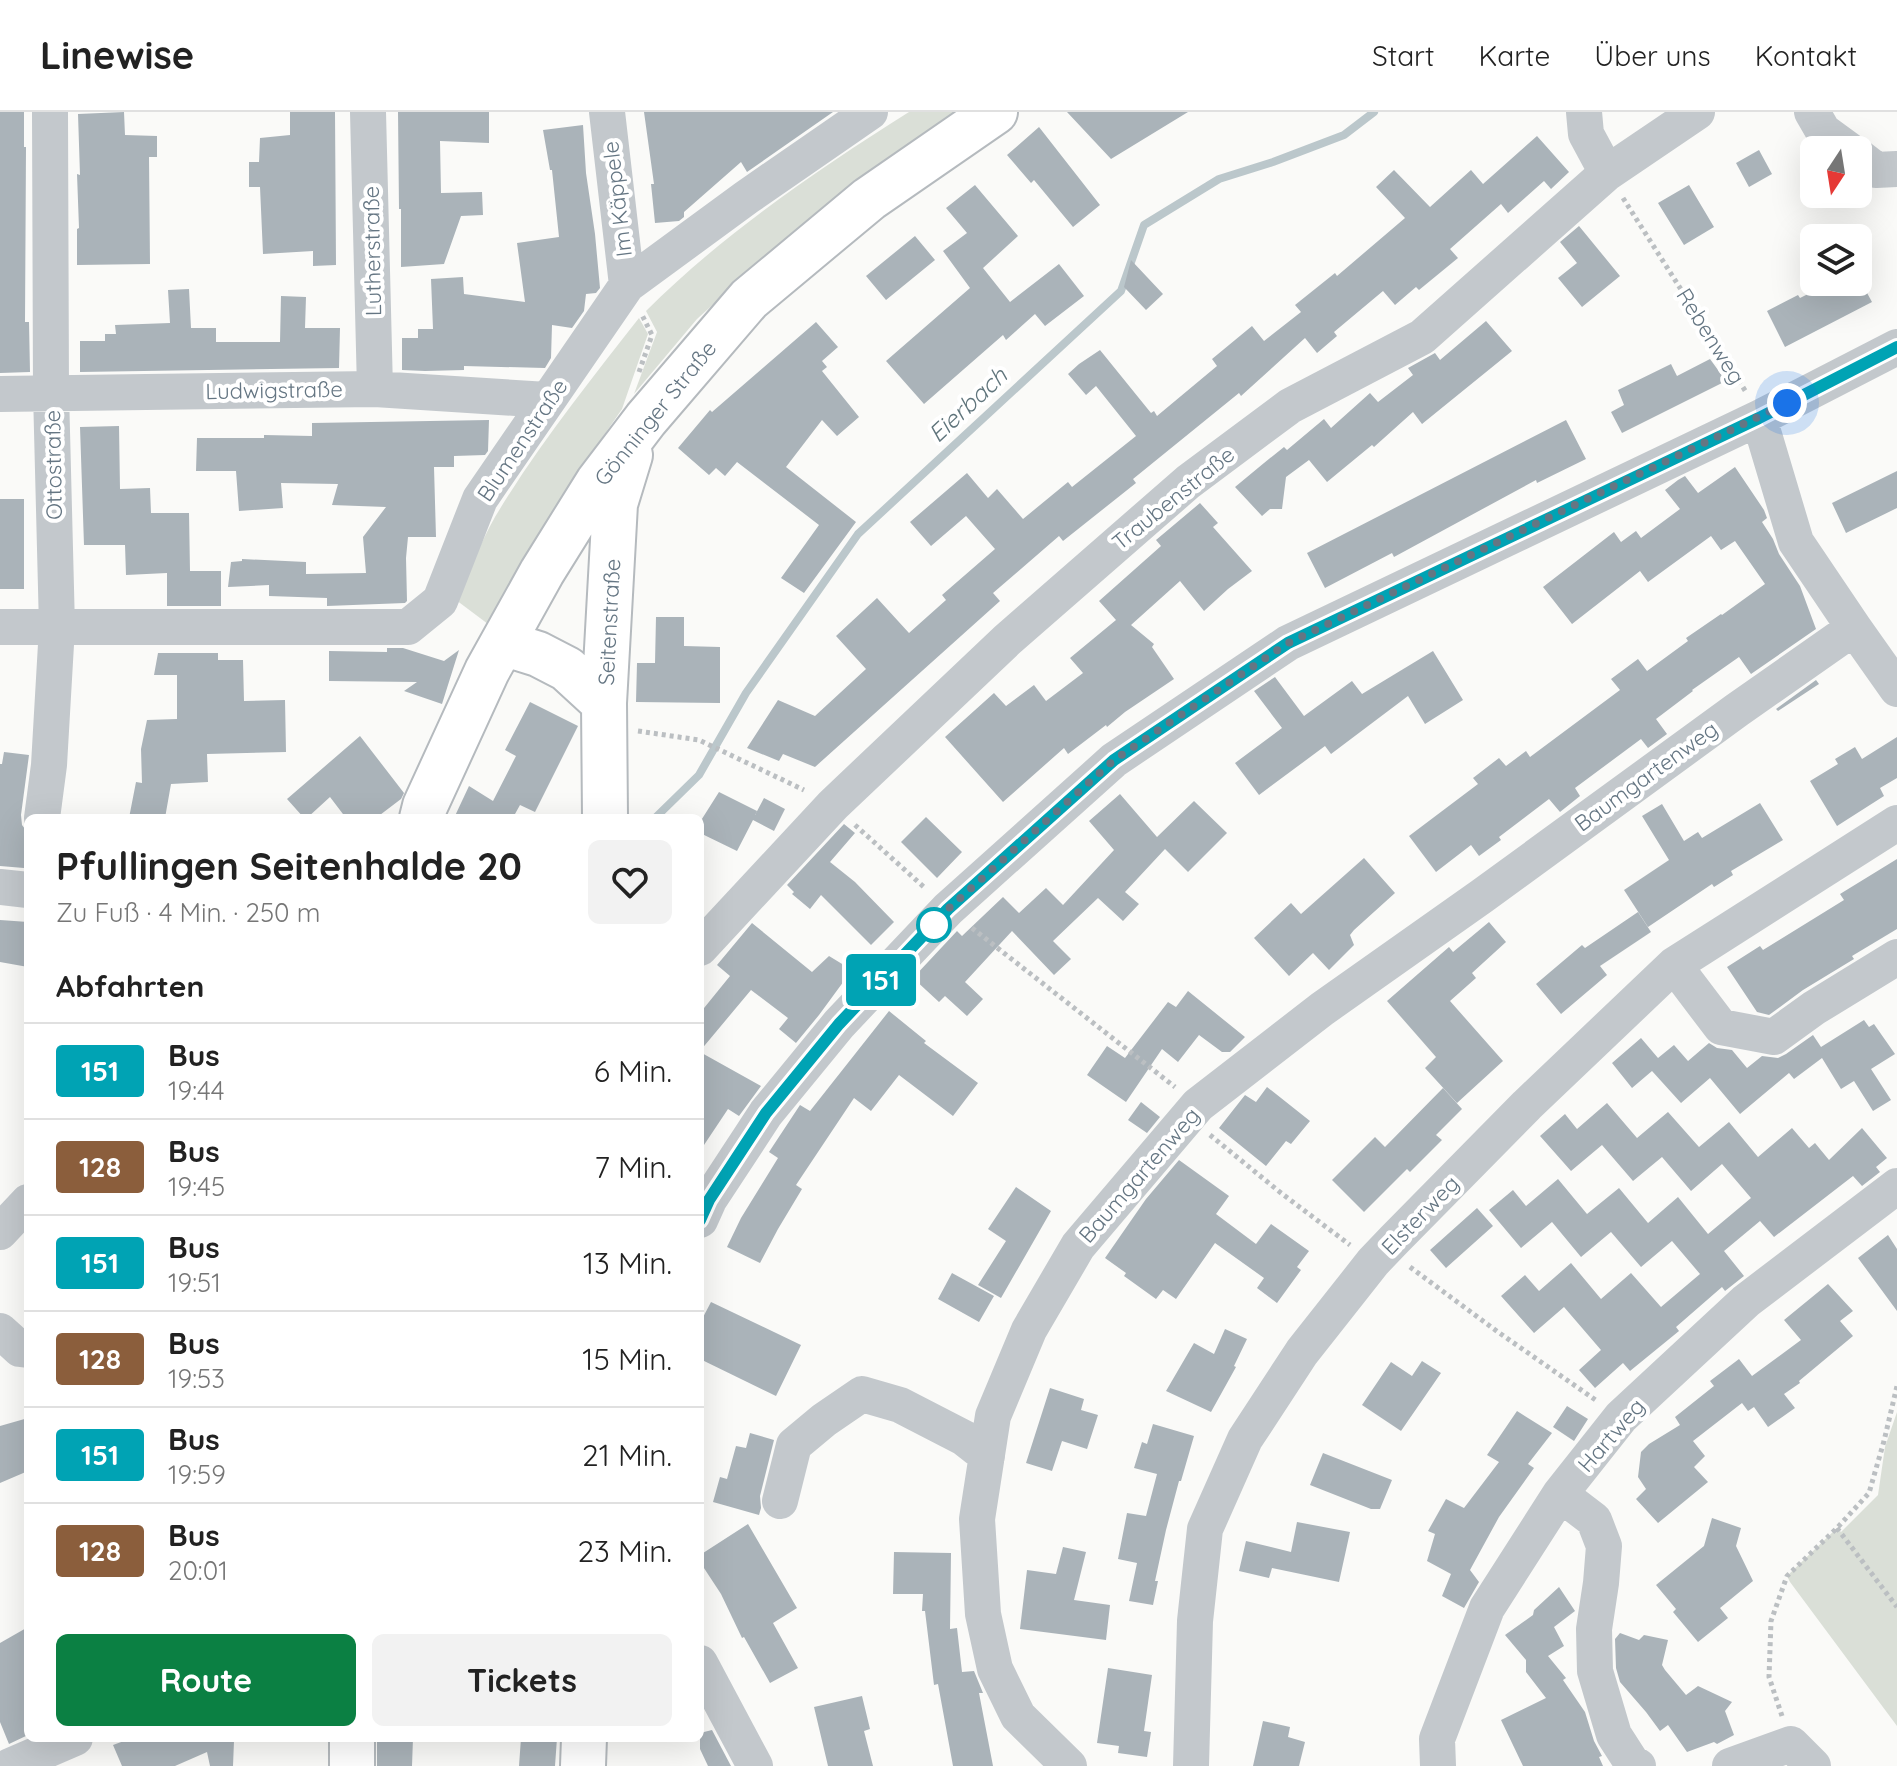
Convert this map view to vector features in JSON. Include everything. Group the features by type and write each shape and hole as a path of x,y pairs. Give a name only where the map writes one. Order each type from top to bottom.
{"main road":[{"name":"Gönninger Straße","path":"417,814 487,671 542,572 598,482 637,430 749,299 869,199 995,112"},
{"name":"Seitenstraße","path":"605,814 604,715 615,504 637,430"},
{"path":"503,643 538,654 567,669 604,715"},
{"path":"352,1742 352,1766"},
{"path":"583,1766 584,1742"}],"street":[{"name":"Ottostraße","path":"43,814 49,765 57,627 51,392 50,112"},
{"name":"Lutherstraße","path":"368,112 375,389"},
{"name":"Im Käppele","path":"607,112 627,285"},
{"name":"Blumenstraße","path":"0,627 408,627 440,601 480,499 627,285 870,112"},
{"path":"1584,112 1586,134 1607,173"},
{"name":"Traubenstraße","path":"704,944 833,805 1007,640 1188,482 1290,406 1422,337 1607,173 1697,112"},
{"path":"1812,112 1823,131 1830,136"},
{"path":"1872,167 1876,170 1897,169"},
{"path":"704,1211 766,1113 839,1024 948,909 1114,760 1288,643 1759,418 1897,347"},
{"name":"Ludwigstraße","path":"0,394 375,389 547,400"},
{"path":"1759,418 1796,542 1897,689"},
{"name":"Baumgartenweg","path":"1069,1766 1018,1716 995,1669 983,1614 977,1519 993,1416 1029,1330 1078,1246 1193,1110 1322,1009 1854,628"},
{"name":"Elsterweg","path":"1191,1766 1195,1621 1205,1529 1245,1439 1302,1352 1380,1256 1527,1105 1674,965 1897,823"},
{"path":"0,887 24,890"},
{"path":"1674,965 1721,1027 1774,1037 1814,1008 1897,957"},
{"name":"Hartweg","path":"1438,1766 1437,1739 1487,1608 1560,1494 1621,1417 1746,1301 1897,1186"},
{"path":"0,1232 24,1206"},
{"path":"0,1331 24,1350"},
{"path":"780,1501 794,1445 862,1394 900,1405 964,1438 987,1456"},
{"path":"1560,1494 1594,1520 1604,1546 1594,1629 1595,1671 1614,1735 1632,1763 1638,1766"},
{"path":"704,1670 755,1766"},
{"path":"10,1766 66,1742"},
{"path":"1730,1766 1802,1755"}],"path":[{"name":"Rebenweg","path":"1607,173 1740,381 1759,418"},
{"path":"627,285 652,335 637,377"},
{"path":"604,715 699,740 833,805 948,909 1058,993 1193,1110 1281,1193 1498,1332 1621,1417"},
{"path":"1802,1755 1769,1677 1771,1621 1787,1576 1869,1493 1897,1386"},
{"path":"1837,1528 1897,1607"}],"shaded area":[{"path":"909,112 955,112 771,252 697,319 634,394 657,332 646,311 707,256 772,204"},
{"path":"639,318 648,334 622,409 571,483 492,627 456,600 484,537 546,440"},
{"path":"1897,1412 1897,1726 1787,1576 1837,1528 1841,1532 1878,1495 1885,1447"}],"building":[{"path":"0,112 24,112 25,322 29,322 30,372 0,373"},
{"path":"124,112 125,135 157,136 157,157 149,157 150,264 77,265 77,174 80,175 78,114"},
{"path":"290,112 335,112 336,265 313,266 313,251 263,254 260,187 249,187 249,162 259,162 260,138 290,135"},
{"path":"398,112 489,112 489,143 440,141 441,193 482,192 483,215 461,216 444,264 401,267"},
{"path":"644,112 833,112 747,172 741,162 684,212 684,217 679,221 655,223 651,184 654,184"},
{"path":"1067,112 1188,112 1111,159"},
{"path":"583,125 600,288 596,293 586,294 584,311 572,328 552,325 551,358 545,368 464,366 464,370 402,370 402,338 418,338 418,329 433,329 431,279 463,277 464,294 525,302 517,243 559,237 552,170 543,130"},
{"path":"1039,127 1100,205 1073,227 1034,180 1031,183 1007,155"},
{"path":"1537,136 1569,172 1551,189 1544,181 1508,213 1501,204 1450,249 1458,258 1419,290 1416,287 1395,305 1383,291 1334,332 1337,336 1317,353 1305,338 1241,396 1239,393 1133,479 1136,483 1063,541 1059,536 993,593 1000,601 815,767 783,754 779,761 747,748 778,700 815,716 866,669 836,636 877,598 909,633 946,600 942,595 995,549 966,516 931,546 910,522 967,473 988,498 997,489 1023,519 1068,482 1072,487 1136,436 1096,386 1086,395 1068,374 1079,364 1100,350 1151,413 1154,411 1157,416 1217,366 1212,359 1252,326 1264,341 1301,312 1295,305 1335,273 1337,276 1405,218 1376,187 1394,170 1430,207 1471,170 1483,184"},
{"path":"1759,150 1772,174 1749,187 1736,163"},
{"path":"975,185 1018,236 983,268 1010,302 1059,264 1084,296 1045,326 1035,314 1006,340 1003,335 924,404 886,361 970,288 943,251 967,233 946,208"},
{"path":"1689,185 1714,227 1684,245 1658,203"},
{"path":"1579,226 1620,276 1582,307 1558,278 1577,263 1560,242"},
{"path":"915,236 935,260 886,300 866,276"},
{"path":"1131,260 1163,294 1146,310 1124,287"},
{"path":"189,289 191,328 216,328 216,342 280,342 281,296 306,297 305,328 340,328 339,368 80,372 80,341 105,341 105,334 116,334 115,325 170,323 168,290"},
{"path":"1798,295 1800,298 1869,296 1872,302 1785,347 1767,311"},
{"path":"1486,321 1512,351 1422,424 1413,412 1374,447 1372,445 1327,482 1309,460 1286,477 1282,509 1270,509 1262,516 1235,487 1324,419 1331,428 1370,393 1378,402 1413,375 1408,368 1435,353 1440,360"},
{"path":"816,322 838,347 822,361 827,367 822,371 859,417 837,436 822,420 786,467 856,522 804,593 781,578 819,525 737,462 725,476 716,468 709,475 678,448 710,410 712,412"},
{"path":"1710,359 1726,381 1622,433 1611,412 1624,405 1618,390 1671,364 1677,376"},
{"path":"489,420 488,451 485,455 454,456 454,467 434,467 436,537 408,537 405,603 327,606 327,598 269,596 269,585 228,587 231,562 242,559 306,562 306,574 366,573 363,537 386,507 332,505 338,484 281,483 283,508 239,511 236,471 196,471 197,438 312,436 312,423"},
{"path":"1566,420 1586,459 1537,483 1536,480 1394,557 1392,553 1325,588 1307,553"},
{"path":"119,426 120,489 150,488 151,513 189,513 190,571 221,571 221,606 167,606 167,573 126,575 125,545 84,545 80,427"},
{"path":"1735,467 1764,510 1767,518 1762,522 1800,586 1816,629 1751,674 1739,657 1656,719 1667,734 1648,748 1641,739 1575,788 1580,796 1560,812 1549,799 1479,856 1471,845 1436,872 1409,836 1478,784 1473,778 1499,758 1506,766 1526,751 1530,757 1620,690 1611,679 1638,659 1647,671 1688,641 1686,638 1765,584 1735,541 1721,550 1711,536 1648,582 1640,571 1572,624 1543,587 1614,532 1621,542 1636,531 1641,538 1680,509 1665,490 1678,480 1685,476 1698,493"},
{"path":"1897,471 1897,508 1846,533 1832,503"},
{"path":"0,499 24,499 24,589 0,589"},
{"path":"1200,503 1218,523 1213,527 1252,571 1204,611 1180,581 1131,625 1154,644 1152,647 1174,679 1068,754 1064,748 1003,802 945,737 994,693 1006,706 1034,685 1046,701 1083,673 1070,658 1116,620 1099,601 1161,546 1156,540"},
{"path":"656,617 684,617 684,646 720,647 720,703 636,702 637,663 655,663"},
{"path":"387,648 403,648 444,661 459,650 442,704 404,691 417,682 329,681 329,651 387,652"},
{"path":"1433,651 1463,700 1425,724 1408,696 1331,754 1325,746 1259,795 1235,763 1282,728 1254,691 1275,677 1304,716 1352,681 1362,694"},
{"path":"158,653 218,653 218,660 243,660 244,701 285,700 286,752 207,754 208,782 171,784 166,814 130,814 136,782 142,783 141,749 147,720 177,719 177,675 154,675"},
{"path":"1816,680 1819,684 1778,711 1776,709"},
{"path":"530,702 578,726 535,812 520,805 515,814 456,814 469,786 493,801 516,756 505,750"},
{"path":"360,736 404,793 381,814 343,814 330,797 311,814 300,814 287,799"},
{"path":"1897,737 1897,778 1880,788 1884,796 1837,826 1810,781 1838,764 1835,759 1855,747 1862,759"},
{"path":"4,752 29,755 21,815 24,868 0,866"},
{"path":"719,792 757,811 755,815 764,798 785,809 774,831 753,820 737,851 704,835 704,816"},
{"path":"1120,794 1157,837 1194,801 1227,833 1188,872 1165,849 1125,892 1139,904 1123,921 1098,898 1053,941 1071,959 1054,975 1012,931 965,982 983,999 967,1016 945,996 939,1002 913,978 957,931 962,936 1003,897 1019,913 1046,888 1063,905 1114,850 1089,821"},
{"path":"1760,803 1783,840 1648,927 1624,890 1669,860 1642,816 1662,804 1684,841 1698,832 1702,838"},
{"path":"926,817 962,852 937,878 901,842"},
{"path":"844,824 855,833 830,862 855,882 894,922 871,945 821,895 810,909 792,894 794,892 787,885"},
{"path":"1364,858 1395,893 1354,930 1350,935 1354,945 1329,970 1313,953 1289,976 1254,938 1291,903 1301,914"},
{"path":"1897,859 1897,929 1852,956 1854,959 1769,1015 1757,1012 1727,967 1760,946 1763,950 1844,900 1840,894"},
{"path":"1638,912 1651,932 1600,966 1607,975 1561,1014 1536,984 1582,945 1585,948"},
{"path":"0,920 24,922 24,966 0,962"},
{"path":"1489,922 1506,942 1472,973 1476,978 1450,1001 1503,1061 1457,1103 1425,1068 1436,1057 1387,1001 1449,947 1453,952"},
{"path":"752,923 812,972 829,956 852,970 796,1043 779,1029 788,1018 751,990 704,1046 704,1008 730,976 717,965"},
{"path":"1188,991 1245,1037 1230,1052 1222,1052 1199,1035 1178,1062 1162,1049 1126,1102 1087,1075 1107,1046 1125,1058 1168,1002 1176,1007"},
{"path":"889,1011 926,1041 924,1043 978,1083 953,1116 899,1075 871,1111 854,1098 796,1185 802,1189 760,1263 727,1247 778,1158 769,1152 800,1105 810,1111"},
{"path":"1864,1020 1869,1027 1874,1024 1895,1054 1871,1069 1891,1100 1873,1111 1854,1081 1841,1089 1822,1058 1794,1079 1789,1073 1740,1114 1710,1078 1681,1103 1652,1071 1632,1088 1612,1063 1641,1038 1658,1058 1674,1045 1688,1061 1709,1043 1717,1048 1732,1050 1747,1068 1762,1056 1778,1058 1786,1054 1813,1035 1821,1047"},
{"path":"704,1054 761,1086 739,1116 728,1109 704,1145"},
{"path":"1267,1087 1310,1121 1291,1144 1286,1141 1266,1166 1219,1128 1245,1095 1256,1102"},
{"path":"1443,1088 1462,1109 1436,1135 1442,1140 1410,1172 1407,1169 1364,1212 1332,1180 1375,1137 1385,1147"},
{"path":"1141,1102 1160,1117 1147,1133 1128,1120"},
{"path":"1607,1103 1637,1138 1668,1112 1699,1147 1729,1122 1758,1157 1792,1128 1809,1148 1815,1143 1829,1160 1862,1128 1887,1158 1876,1167 1880,1172 1862,1186 1853,1176 1774,1237 1760,1221 1724,1251 1744,1276 1725,1291 1722,1287 1676,1327 1679,1331 1630,1371 1623,1363 1595,1388 1579,1370 1601,1350 1564,1307 1534,1333 1501,1296 1525,1275 1539,1291 1571,1263 1601,1299 1631,1273 1661,1307 1700,1274 1672,1241 1641,1267 1611,1232 1581,1257 1552,1222 1521,1248 1489,1210 1513,1190 1526,1206 1558,1179 1587,1214 1619,1188 1648,1223 1678,1197 1708,1234 1751,1198 1722,1164 1691,1191 1662,1157 1633,1181 1602,1145 1571,1171 1540,1136 1565,1114 1577,1129"},
{"path":"1179,1160 1229,1196 1216,1214 1256,1244 1271,1224 1309,1251 1297,1267 1301,1270 1277,1303 1257,1288 1264,1278 1215,1243 1176,1299 1163,1290 1156,1299 1105,1258 1146,1199"},
{"path":"1016,1187 1051,1211 1001,1298 978,1285 1006,1241 988,1229"},
{"path":"1477,1208 1493,1226 1446,1268 1430,1250"},
{"path":"1888,1235 1897,1249 1897,1311 1858,1258"},
{"path":"952,1273 994,1296 979,1322 938,1299"},
{"path":"1828,1284 1853,1311 1840,1321 1853,1336 1784,1394 1795,1408 1768,1427 1754,1407 1748,1411 1742,1403 1693,1441 1705,1456 1694,1467 1708,1482 1658,1523 1636,1499 1646,1489 1638,1477 1641,1452 1680,1425 1675,1417 1714,1386 1710,1381 1739,1359 1752,1376 1801,1340 1784,1320"},
{"path":"711,1302 801,1345 776,1396 704,1361 704,1315"},
{"path":"1225,1329 1247,1339 1236,1367 1211,1412 1166,1391 1194,1343 1214,1354"},
{"path":"1422,1361 1441,1373 1401,1431 1362,1405 1391,1362 1412,1376"},
{"path":"1050,1388 1084,1399 1081,1410 1098,1415 1087,1449 1062,1441 1052,1471 1026,1463"},
{"path":"1567,1406 1588,1419 1574,1441 1553,1427"},
{"path":"1517,1411 1552,1433 1528,1464 1534,1468 1499,1517 1470,1570 1479,1582 1464,1608 1442,1596 1451,1574 1427,1561 1435,1534 1428,1531 1446,1499 1464,1508 1499,1462 1487,1455"},
{"path":"24,1419 24,1473 0,1483 0,1426"},
{"path":"1153,1424 1194,1436 1166,1530 1153,1605 1129,1601 1137,1563 1118,1559 1127,1513 1146,1516 1157,1474 1134,1468 1142,1442 1147,1444"},
{"path":"750,1433 774,1440 760,1496 759,1515 713,1502 720,1477 727,1479 736,1446 746,1448"},
{"path":"1323,1453 1392,1480 1380,1509 1371,1509 1310,1485"},
{"path":"1712,1518 1741,1528 1736,1546 1753,1581 1720,1608 1728,1618 1698,1642 1656,1585 1704,1546"},
{"path":"1297,1522 1350,1532 1339,1582 1272,1568 1269,1578 1239,1571 1246,1541 1291,1552"},
{"path":"748,1524 797,1608 773,1623 798,1668 770,1683 704,1568 704,1552"},
{"path":"1063,1547 1086,1552 1074,1600 1110,1605 1106,1640 1020,1629 1027,1570 1056,1574"},
{"path":"894,1552 951,1553 950,1629 957,1628 962,1672 974,1671 983,1693 979,1693 993,1766 953,1766 938,1684 934,1685 925,1611 922,1611 923,1594 893,1594"},
{"path":"1559,1587 1575,1611 1554,1627 1564,1646 1548,1656 1566,1678 1563,1680 1585,1712 1603,1766 1523,1766 1501,1720 1546,1698 1526,1672 1526,1660 1505,1635 1533,1615 1534,1610"},
{"path":"24,1629 24,1737 9,1744 0,1722 0,1643"},
{"path":"1620,1633 1639,1640 1644,1635 1668,1640 1662,1665 1665,1670 1686,1695 1698,1686 1732,1702 1725,1711 1734,1735 1717,1744 1714,1742 1687,1752 1668,1725 1660,1731 1620,1682 1615,1639"},
{"path":"1108,1668 1152,1675 1144,1731 1151,1732 1147,1757 1118,1753 1119,1746 1097,1743"},
{"path":"862,1696 870,1729 864,1731 873,1766 828,1766 814,1707"},
{"path":"1263,1721 1290,1727 1288,1737 1305,1742 1299,1766 1253,1766"},
{"path":"712,1730 731,1766 708,1766 700,1749 704,1732"},
{"path":"121,1742 234,1742 233,1766 210,1766 207,1752 175,1766 122,1766 113,1745"},
{"path":"377,1742 413,1742 412,1766 377,1766"},
{"path":"521,1742 557,1742 555,1766 519,1766"}],"waterway":[{"name":"Eierbach","path":"659,814 699,775 746,693 858,534 1121,291 1144,225 1219,179 1344,135 1374,112"}],"bus line":[{"name":"151","path":"704,1211 766,1113 839,1024 948,909 1114,760 1288,643 1759,418 1897,347"}],"route":[{"path":"934,925 927,932 948,909 1114,760 1288,643 1787,403"}]}
